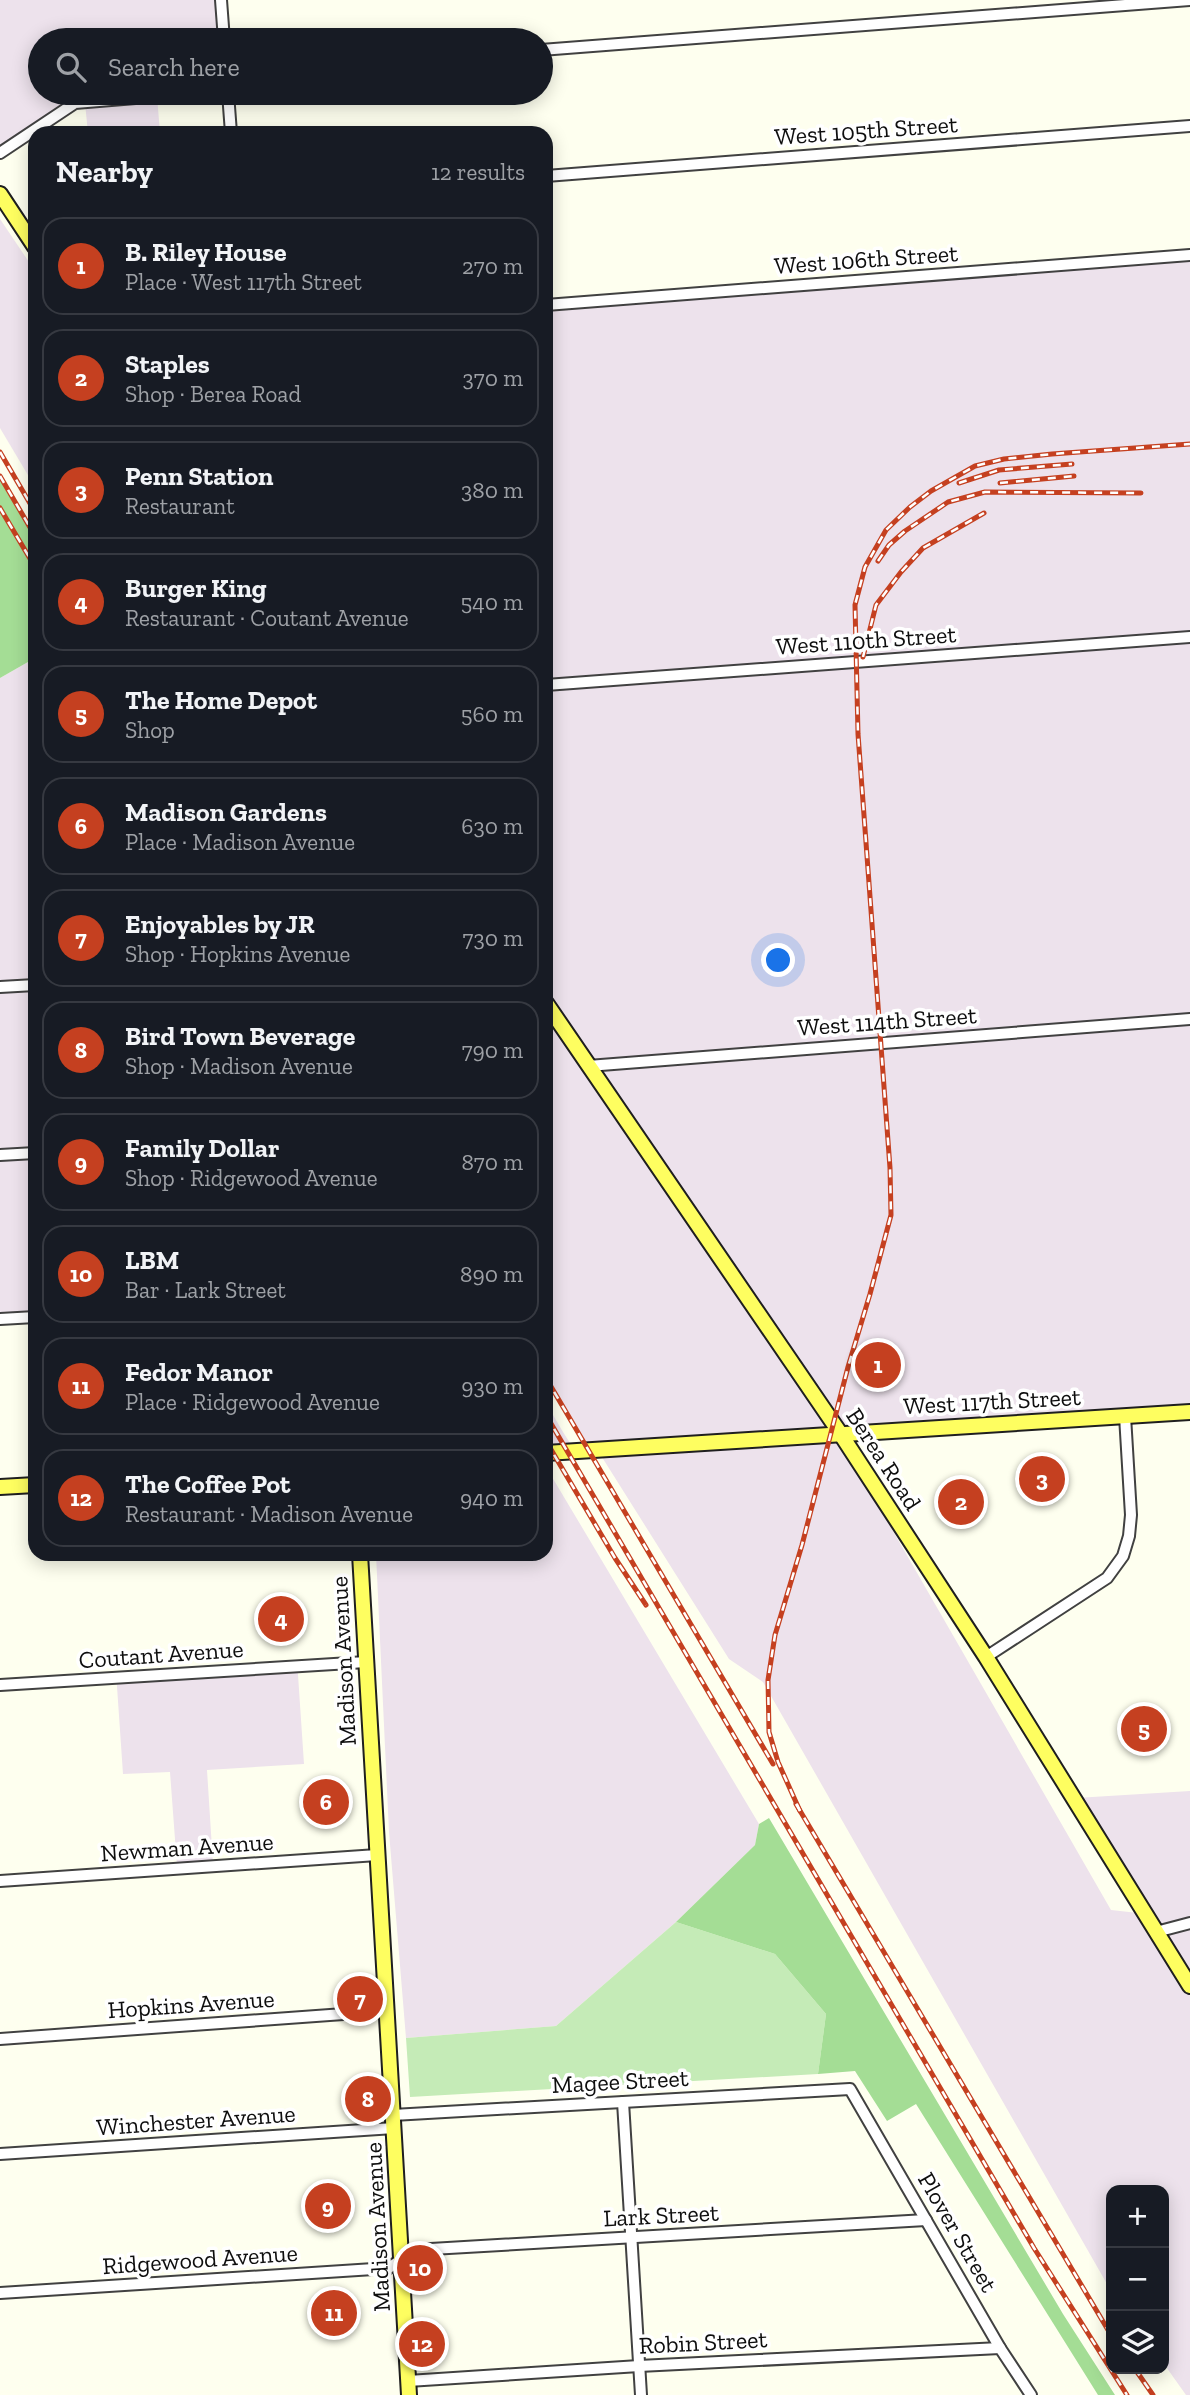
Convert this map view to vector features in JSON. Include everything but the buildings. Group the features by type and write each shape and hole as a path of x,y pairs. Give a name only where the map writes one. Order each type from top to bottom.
{"main road":[{"path":"0,194 28,236"},
{"name":"Berea Road","path":"553,1014 840,1433 986,1657 1190,1986"},
{"name":"West 117th Street","path":"553,1453 1190,1412"},
{"path":"0,1488 28,1486"},
{"name":"Madison Avenue","path":"360,1561 409,2388"}],"street":[{"path":"221,0 223,28"},
{"path":"553,49 1190,0"},
{"path":"40,126 72,105"},
{"path":"229,105 230,126"},
{"name":"West 105th Street","path":"553,175 1190,126"},
{"path":"0,153 28,134"},
{"name":"West 106th Street","path":"553,304 1190,255"},
{"name":"West 110th Street","path":"553,684 1190,636"},
{"path":"0,988 28,986"},
{"name":"West 114th Street","path":"588,1066 1190,1019"},
{"path":"0,1156 28,1154"},
{"path":"0,1320 28,1318"},
{"path":"986,1657 1107,1578 1123,1556 1132,1515 1125,1416"},
{"name":"Coutant Avenue","path":"0,1685 366,1662"},
{"name":"Newman Avenue","path":"0,1881 377,1855"},
{"path":"1156,1932 1190,1923"},
{"name":"Hopkins Avenue","path":"0,2039 385,2011"},
{"name":"Magee Street","path":"394,2122 624,2102 850,2089"},
{"name":"Plover Street","path":"850,2089 1000,2348 1031,2395"},
{"path":"624,2102 641,2395"},
{"name":"Winchester Avenue","path":"0,2154 394,2122"},
{"name":"Lark Street","path":"400,2260 414,2250 926,2220"},
{"name":"Ridgewood Avenue","path":"0,2293 389,2268 400,2260"},
{"name":"Robin Street","path":"409,2388 639,2366 1000,2348"}],"shaded area":[{"path":"0,0 221,0 223,28 28,28 28,105 82,105 46,126 28,126 28,137 0,153"},
{"path":"85,105 158,105 159,126 87,126"},
{"path":"0,219 28,261 28,475 0,428"},
{"path":"1190,255 1190,1412 588,1451 553,1390 553,304"},
{"path":"28,662 28,1317 0,1319 0,678"},
{"path":"553,1415 563,1432 575,1451 553,1453"},
{"path":"840,1439 1111,1910 1147,1914 1076,1798 1190,1791 1190,2395 1186,2395 1169,2371 1169,2185 1106,2185 1106,2282 763,1682 729,1659 600,1454"},
{"path":"553,1479 759,1824 755,1845 676,1922 556,2026 406,2038 389,1832 376,1561 553,1561"},
{"path":"297,1660 304,1764 207,1770 213,1864 177,1866 170,1772 123,1774 116,1672"}],"green space":[{"path":"0,477 28,524 28,662 0,678"},
{"path":"769,1818 1063,2314 1115,2395 1098,2395 916,2104 887,2121 855,2071 818,2074 826,2014 775,1954 676,1922 755,1845 759,1824"},
{"path":"676,1922 775,1954 826,2014 818,2074 410,2097 406,2038 556,2026"}],"railway":[{"path":"800,1811 778,1762 769,1732 768,1680 775,1635 891,1215 890,1168 858,734 855,605 865,567 886,530 910,507 931,491 975,466 1004,459 1052,454 1190,444"},
{"path":"0,452 28,500"},
{"path":"959,483 999,470 1072,464"},
{"path":"0,476 28,524"},
{"path":"1000,483 1074,476"},
{"path":"878,561 889,545 905,531 948,502 985,492 1141,493"},
{"path":"0,508 28,555"},
{"path":"863,657 876,605 901,572 923,548 984,513"},
{"path":"553,1390 773,1764"},
{"path":"553,1427 1034,2248 1127,2395"},
{"path":"553,1453 646,1605"},
{"path":"796,1804 1106,2327"},
{"path":"1138,2374 1153,2395"}],"place":[{"name":"B. Riley House","path":"878,1365"},
{"name":"Penn Station","path":"1042,1479"},
{"name":"Staples","path":"961,1502"},
{"name":"Burger King","path":"281,1619"},
{"name":"The Home Depot","path":"1144,1729"},
{"name":"Madison Gardens","path":"326,1802"},
{"name":"Enjoyables by JR","path":"360,1999"},
{"name":"Bird Town Beverage","path":"368,2099"},
{"name":"Family Dollar","path":"328,2206"},
{"name":"LBM","path":"420,2268"},
{"name":"Fedor Manor","path":"334,2313"},
{"name":"The Coffee Pot","path":"422,2344"}]}
